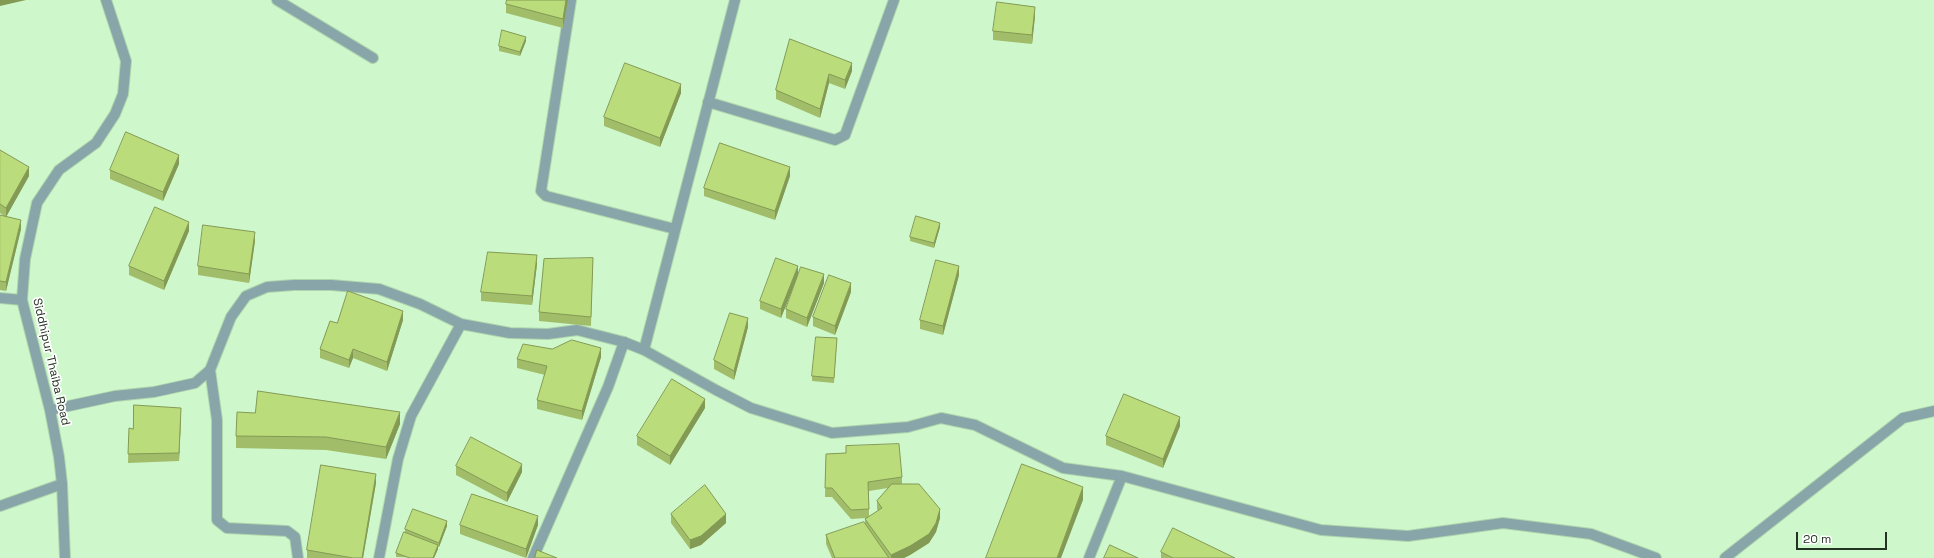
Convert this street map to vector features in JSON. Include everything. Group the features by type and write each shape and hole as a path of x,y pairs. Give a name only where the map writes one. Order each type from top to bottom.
{"street":[{"name":"Siddhipur Thaiba Road","path":"65,558 62,484 59,457 50,410 22,300 25,259 37,203 58,170 96,142 115,114 123,94 126,61 106,0"},
{"path":"278,0 373,58"},
{"path":"571,0 541,191 546,196 675,229"},
{"path":"644,350 735,0"},
{"path":"708,102 835,140 845,135 894,0"},
{"path":"50,410 116,396 154,392 195,383 210,370 232,317 246,296 266,287 331,285 379,289 420,304 461,324 510,333 548,334 577,330 624,342 644,350 751,408 832,432 908,427 941,418 975,426 1063,468 1122,476 1321,530 1408,536 1503,523 1591,534 1656,558"},
{"path":"0,298 22,300"},
{"path":"379,558 398,459 411,416 461,324"},
{"path":"533,558 608,386 624,342"},
{"path":"210,370 217,420 217,520 227,528 287,531 294,537 298,558"},
{"path":"1725,558 1902,418 1934,411"},
{"path":"1090,558 1122,476"},
{"path":"0,506 62,484"}],"building":[{"path":"507,0 566,0 563,19 506,4"},
{"path":"997,2 1035,7 1032,35 993,31"},
{"path":"502,30 526,37 520,52 499,46"},
{"path":"790,39 852,63 845,80 829,74 820,109 776,90"},
{"path":"625,63 681,84 660,138 604,117"},
{"path":"126,132 179,155 163,192 110,170"},
{"path":"720,143 790,167 775,211 704,188"},
{"path":"0,150 29,167 6,208 0,204"},
{"path":"155,207 189,222 164,281 129,266"},
{"path":"0,215 21,220 6,282 0,281"},
{"path":"916,216 940,223 934,243 910,237"},
{"path":"203,225 255,232 249,274 198,266"},
{"path":"488,252 537,255 532,296 481,292"},
{"path":"593,258 591,317 539,312 544,259"},
{"path":"776,258 798,266 781,309 760,301"},
{"path":"936,260 959,266 943,326 920,320"},
{"path":"801,267 824,274 807,318 786,309"},
{"path":"829,275 851,283 835,326 813,317"},
{"path":"348,291 403,311 387,362 353,349 349,360 320,349 330,321 337,323"},
{"path":"730,313 748,318 734,371 714,360"},
{"path":"816,337 837,338 834,378 812,376"},
{"path":"572,340 601,348 582,411 537,400 547,366 517,359 523,344 552,349"},
{"path":"672,379 705,399 670,456 637,436"},
{"path":"258,391 400,412 386,447 326,437 236,436 237,412 255,413"},
{"path":"1124,394 1180,417 1163,459 1106,436"},
{"path":"134,405 181,408 179,453 128,454 129,428 133,429"},
{"path":"471,437 522,464 507,493 456,466"},
{"path":"899,444 902,477 868,482 869,509 851,510 832,488 825,488 826,454 846,453 846,446"},
{"path":"1022,464 1083,487 1057,558 986,558"},
{"path":"321,465 376,474 362,558 353,558 307,550"},
{"path":"892,484 919,484 940,509 936,523 929,534 910,546 891,555 865,519 882,508 877,501"},
{"path":"705,485 726,514 701,536 690,540 671,514"},
{"path":"472,494 538,516 526,549 460,525"},
{"path":"413,509 447,521 439,543 405,529"},
{"path":"864,522 889,558 835,558 826,535"},
{"path":"1173,528 1235,558 1173,558 1161,552"},
{"path":"404,532 438,545 433,558 410,558 396,553"},
{"path":"1110,545 1138,558 1104,558"},
{"path":"537,550 557,558 535,558"}]}
